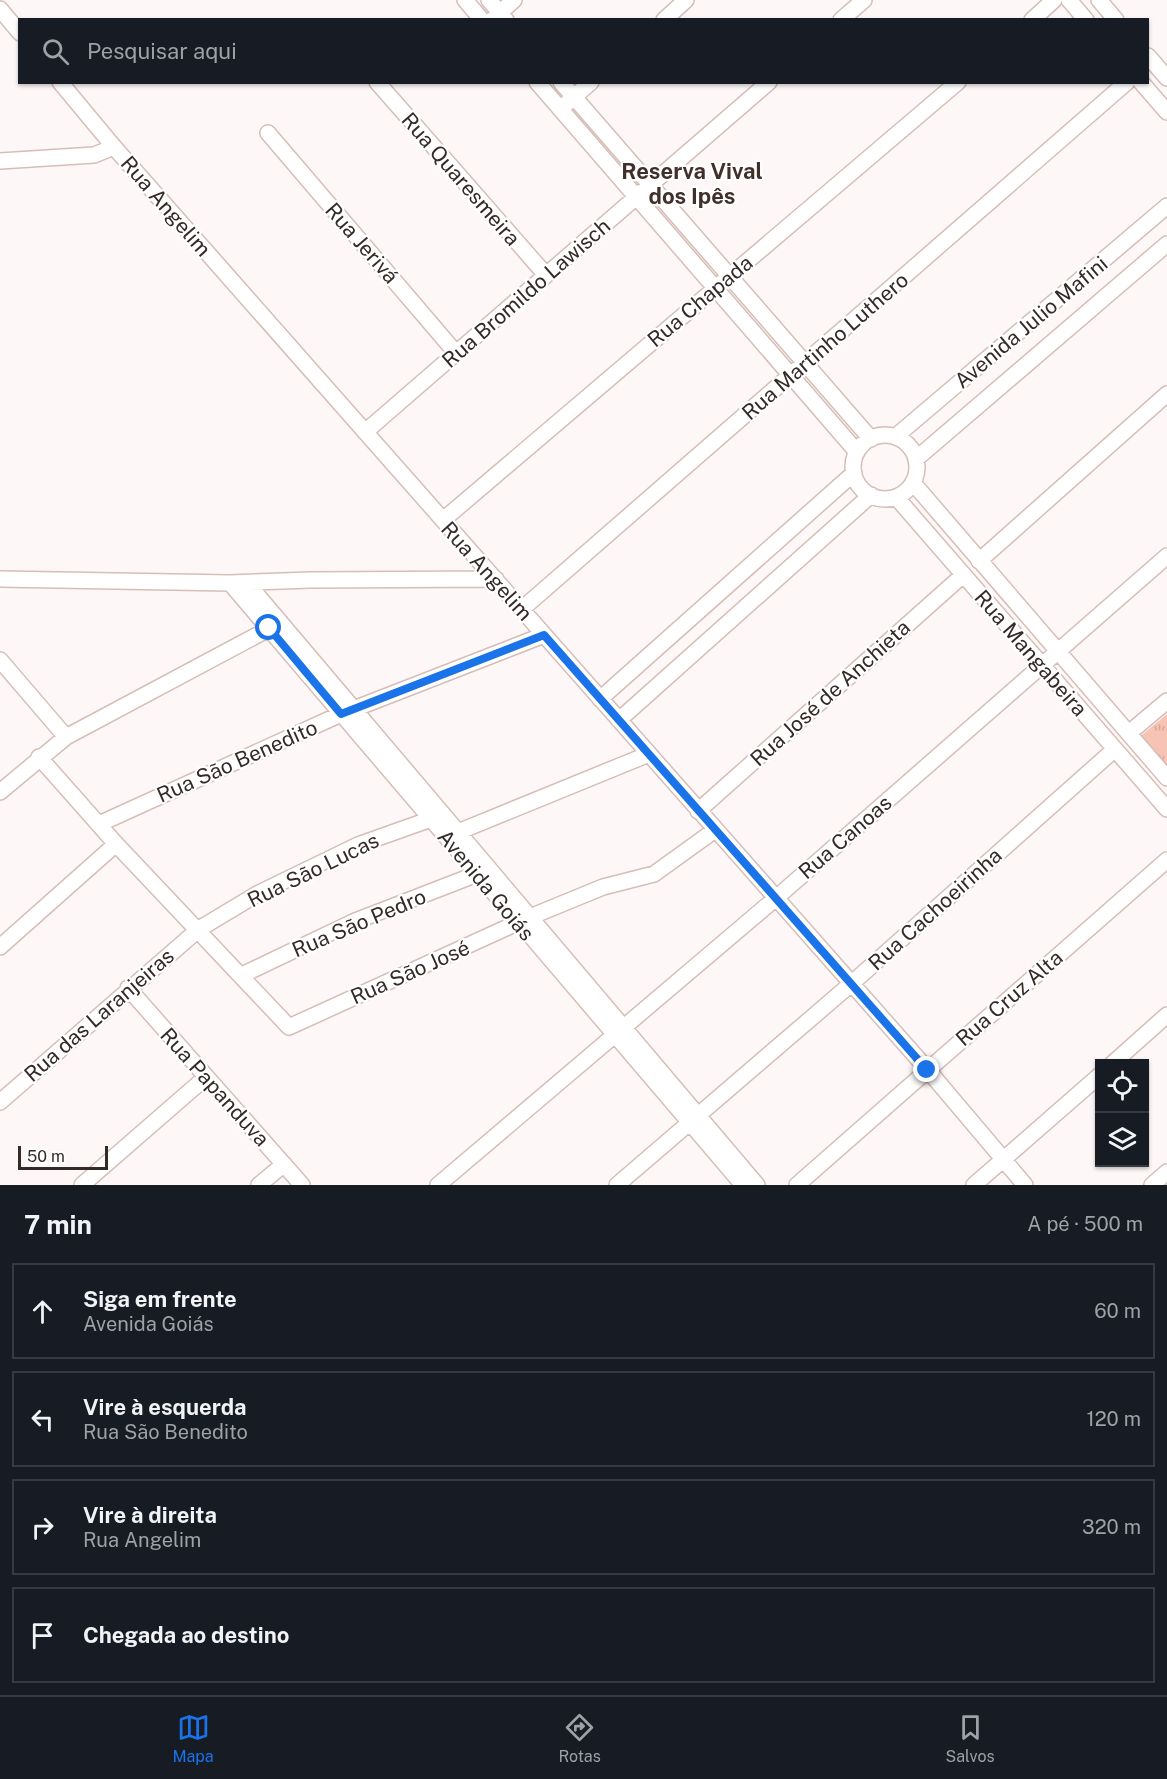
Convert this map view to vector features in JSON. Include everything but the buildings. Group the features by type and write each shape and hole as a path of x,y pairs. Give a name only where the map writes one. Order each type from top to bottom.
{"street":[{"path":"465,0 480,18"},
{"path":"489,0 499,17 514,0"},
{"path":"666,18 686,0"},
{"path":"843,18 864,0"},
{"path":"1034,18 1054,0"},
{"path":"1069,0 1084,18"},
{"path":"1099,0 1114,18"},
{"path":"0,9 18,31"},
{"path":"1149,60 1167,78"},
{"name":"Rua Angelim","path":"62,84 114,147 776,897 1025,1185"},
{"name":"Rua Quaresmeira","path":"379,84 546,275"},
{"path":"539,84 857,452"},
{"path":"563,84 871,439"},
{"path":"560,109 589,84"},
{"name":"Rua Bromildo Lawisch","path":"365,432 767,84"},
{"name":"Rua Chapada","path":"443,520 955,84"},
{"name":"Rua Martinho Luthero","path":"522,609 1125,84"},
{"path":"1143,84 1167,112"},
{"name":"Rua Jerivá","path":"268,134 456,353"},
{"path":"0,160 94,155 114,147"},
{"name":"Avenida Julio Mafini","path":"895,437 1167,206"},
{"name":"Avenida Julio Mafini","path":"916,459 1167,244"},
{"path":"979,561 1167,394"},
{"path":"887,435 895,437 912,450 916,459 914,483 897,497 884,499 871,495 857,482 854,473 857,452 871,439 887,435"},
{"path":"600,699 854,473"},
{"name":"Rua Mangabeira","path":"914,483 1167,778"},
{"path":"619,720 871,495"},
{"name":"Rua Mangabeira","path":"897,497 962,576 1167,809"},
{"name":"Rua Canoas","path":"438,1185 776,897 1167,556"},
{"name":"Rua José de Anchieta","path":"698,811 962,576"},
{"path":"0,579 247,583 496,579"},
{"name":"Avenida Goiás","path":"230,583 275,625"},
{"name":"Avenida Goiás","path":"247,583 275,625 348,712 431,819 477,874 524,920"},
{"path":"0,792 39,757 66,737 275,625"},
{"name":"Rua São Benedito","path":"99,824 348,712 544,635"},
{"path":"0,660 66,737"},
{"path":"1129,733 1167,700"},
{"name":"Avenida Goiás","path":"348,712 458,832 524,920 693,1119 743,1185"},
{"name":"Rua Cachoeirinha","path":"617,1185 851,984 1115,749"},
{"path":"458,832 649,754"},
{"path":"39,757 116,844 242,975"},
{"name":"Rua São Lucas","path":"199,929 259,893 358,845 431,819"},
{"name":"Rua São José","path":"242,975 289,1027 524,920 603,887 654,874 715,830"},
{"path":"0,946 116,844"},
{"name":"Rua Cruz Alta","path":"797,1185 1167,860"},
{"name":"Rua São Pedro","path":"242,975 353,922 477,874"},
{"name":"Rua das Laranjeiras","path":"0,1102 128,988 199,929"},
{"name":"Rua Papanduva","path":"128,988 205,1078 302,1185"},
{"path":"1118,1059 1167,1015"},
{"path":"82,1185 205,1078"},
{"path":"974,1185 1095,1079"},
{"name":"Avenida Goiás","path":"693,1119 757,1185"},
{"path":"259,1185 284,1164"},
{"path":"1152,1185 1167,1172"}],"green space":[{"path":"1167,714 1167,773 1137,739"}],"district":[{"name":"Reserva Vival dos Ipês","path":"692,184"}],"route":[{"path":"269,628 341,714 544,635 927,1070"}]}
